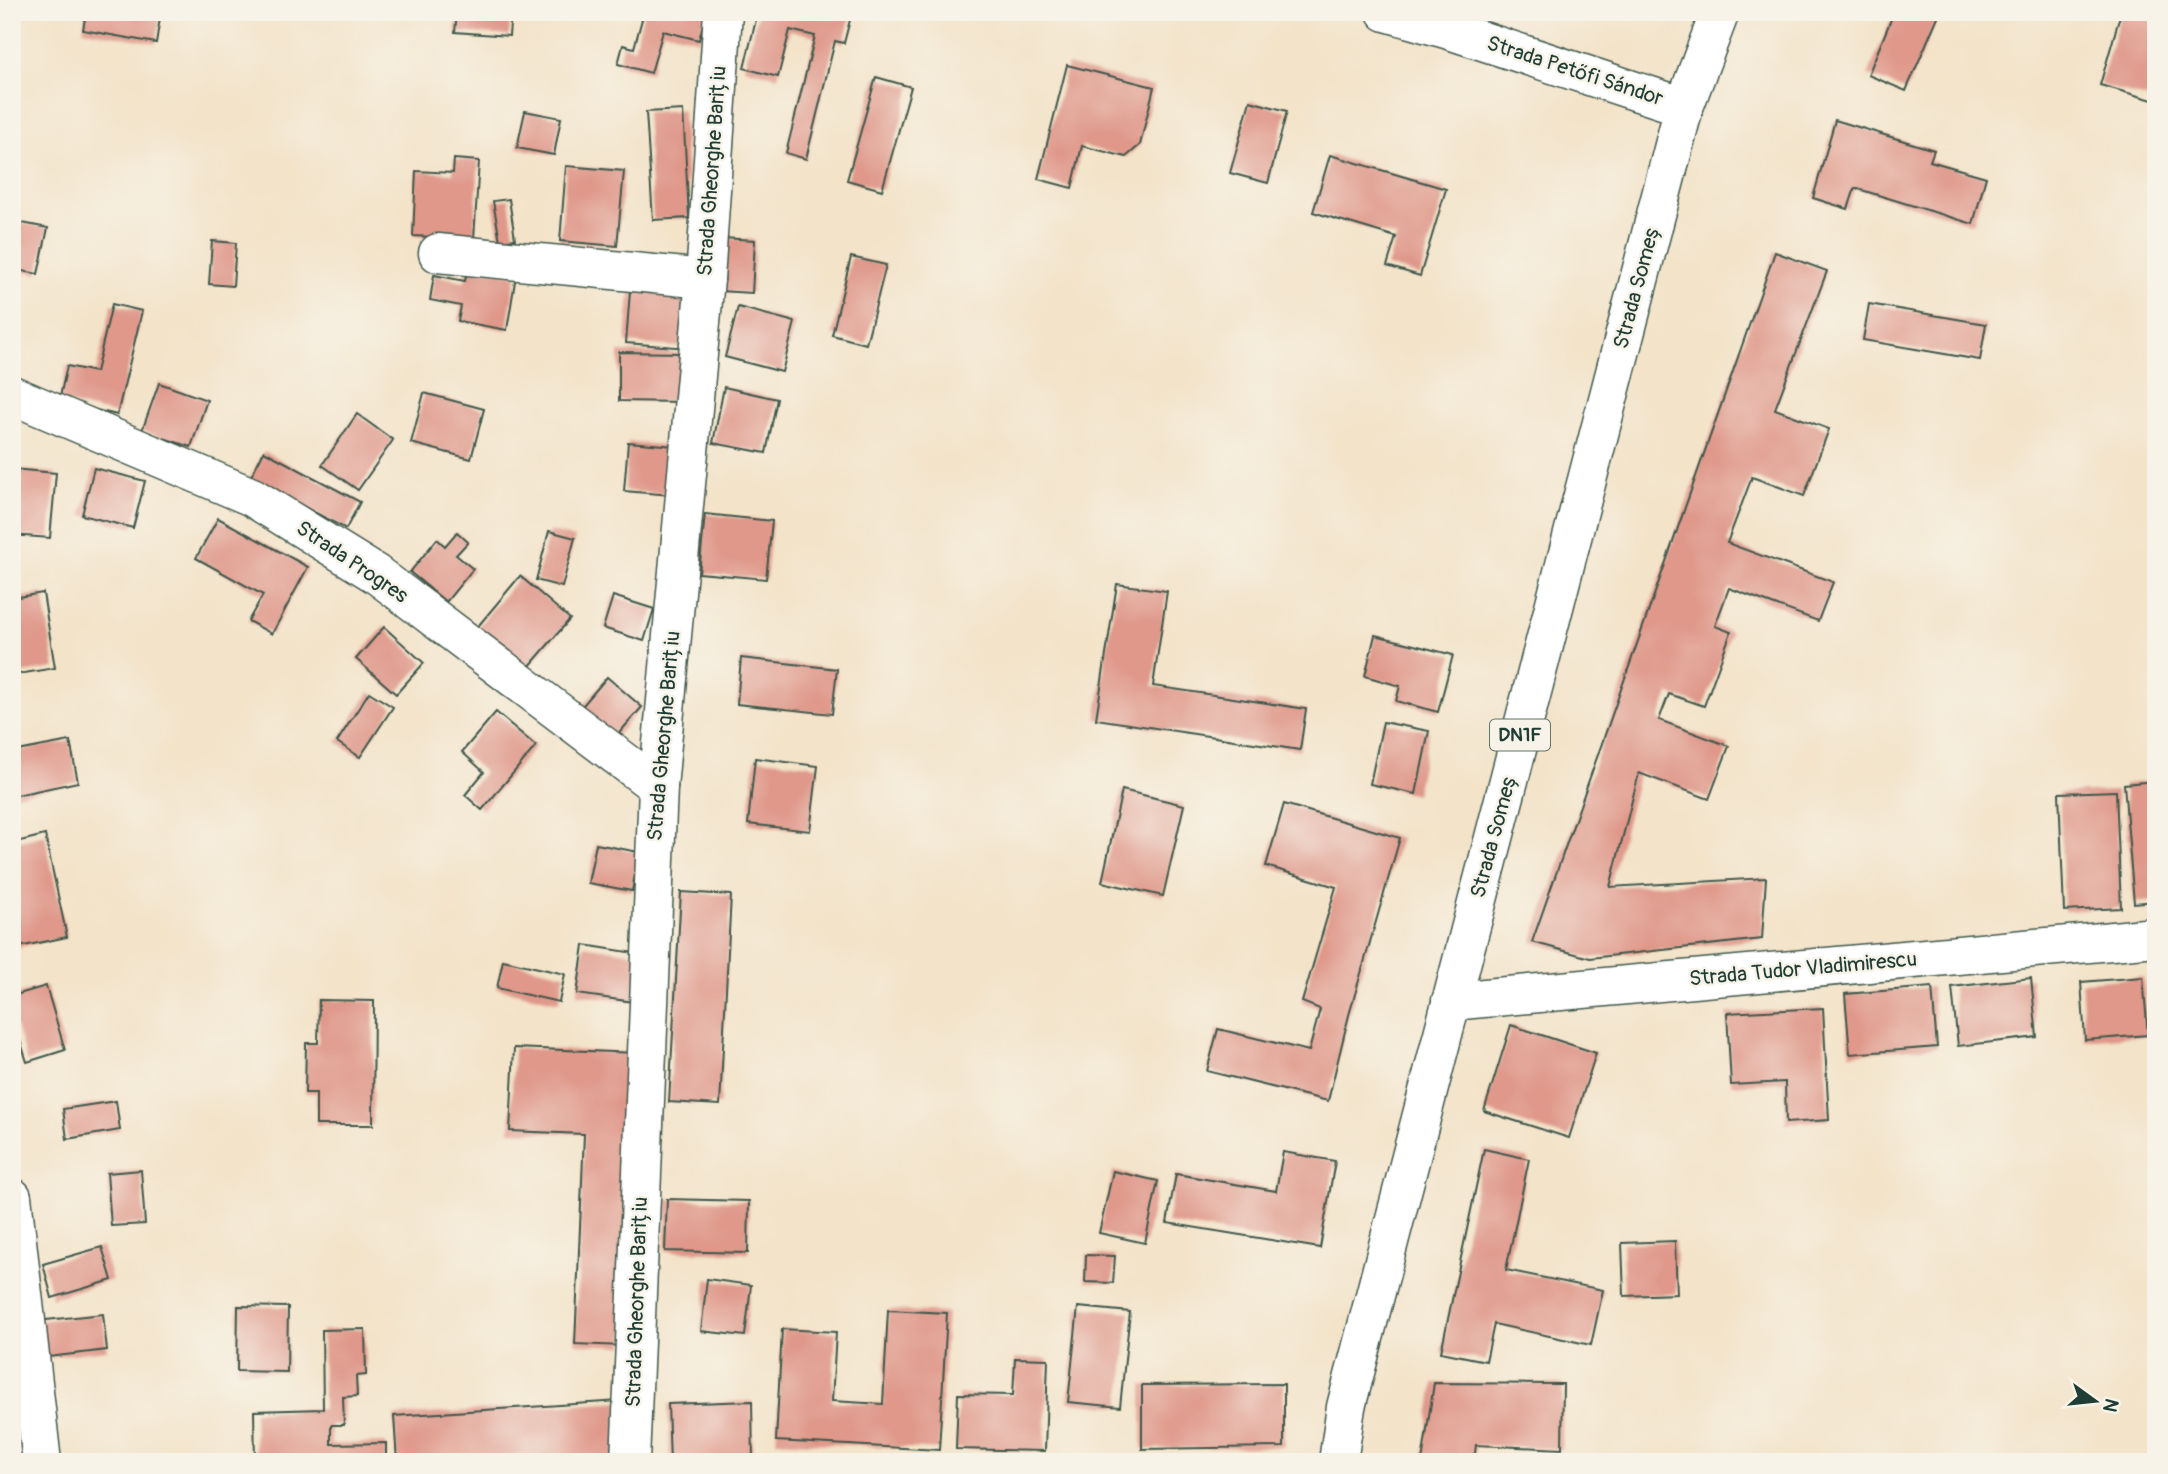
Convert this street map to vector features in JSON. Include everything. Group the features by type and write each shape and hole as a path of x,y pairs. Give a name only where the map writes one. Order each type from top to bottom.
{"street":[{"name":"Strada Gheorghe Barițiu","path":"631,1462 658,787 705,279 723,12"},
{"name":"Strada Petőfi Sándor","path":"1386,12 1684,107"},
{"path":"1446,29 1486,12"},
{"name":"Strada Someș","path":"1338,1462 1346,1407 1684,107 1720,12"},
{"path":"438,253 705,279"},
{"name":"Strada Progres","path":"12,395 252,497 376,574 658,787"},
{"name":"Strada Tudor Vladimirescu","path":"1451,1001 2156,937"},
{"path":"12,1197 42,1462"}],"building":[{"path":"86,12 161,12 156,43 83,30"},
{"path":"457,12 511,12 509,36 455,32"},
{"path":"644,12 706,12 699,40 663,31 651,73 618,64 623,45 634,48"},
{"path":"758,12 852,12 844,43 835,41 806,159 786,153 815,36 790,30 778,77 744,68"},
{"path":"1894,12 1940,12 1906,91 1868,75"},
{"path":"2121,12 2156,12 2156,101 2100,85"},
{"path":"1067,65 1154,87 1140,145 1126,157 1082,146 1072,188 1038,179"},
{"path":"876,77 911,87 882,190 847,180"},
{"path":"1250,101 1287,111 1268,183 1230,173"},
{"path":"683,110 689,218 653,220 646,112"},
{"path":"525,111 561,118 554,155 517,148"},
{"path":"1835,120 1934,150 1930,161 1986,177 1973,224 1855,188 1848,209 1813,198"},
{"path":"1330,155 1446,189 1420,276 1387,266 1396,237 1313,212"},
{"path":"454,159 479,161 474,239 413,236 416,171 453,173"},
{"path":"566,166 624,171 617,246 560,241"},
{"path":"509,199 515,239 500,241 493,201"},
{"path":"12,221 48,228 38,274 12,269"},
{"path":"722,238 755,240 752,293 719,291"},
{"path":"212,241 236,243 233,286 209,284"},
{"path":"1775,252 1827,271 1775,409 1829,429 1804,496 1752,477 1727,543 1833,582 1818,621 1729,588 1715,626 1731,632 1704,706 1669,694 1659,720 1729,746 1709,799 1639,773 1610,887 1766,878 1762,939 1590,958 1532,942"},
{"path":"851,257 886,265 866,344 832,335"},
{"path":"468,267 516,275 507,330 458,321 461,306 430,300 434,275 465,281"},
{"path":"630,291 692,296 688,348 626,343"},
{"path":"112,304 142,311 117,415 59,401 67,366 96,372"},
{"path":"1869,304 1986,324 1980,360 1863,340"},
{"path":"738,307 795,322 782,372 725,357"},
{"path":"619,352 683,353 683,402 619,401"},
{"path":"159,383 207,400 191,447 142,431"},
{"path":"724,387 777,399 766,453 713,443"},
{"path":"424,393 484,409 471,459 411,443"},
{"path":"357,414 393,440 358,490 322,465"},
{"path":"628,442 675,446 671,495 624,491"},
{"path":"264,451 360,502 346,529 250,478"},
{"path":"94,468 145,481 133,528 82,515"},
{"path":"12,469 56,473 50,538 12,535"},
{"path":"705,514 772,521 766,579 699,573"},
{"path":"218,518 308,567 272,634 248,621 263,595 196,558"},
{"path":"549,531 575,538 562,587 536,580"},
{"path":"457,532 468,542 456,555 473,569 446,602 410,572 437,539 445,546"},
{"path":"520,576 570,619 523,674 474,631"},
{"path":"1117,584 1167,591 1153,686 1306,709 1300,750 1096,719"},
{"path":"43,593 55,668 12,675 12,598"},
{"path":"613,596 654,609 644,641 603,628"},
{"path":"384,627 424,663 396,694 356,659"},
{"path":"1375,635 1453,655 1438,712 1396,701 1400,686 1365,676"},
{"path":"741,658 837,669 832,714 737,704"},
{"path":"607,677 642,707 613,740 579,710"},
{"path":"369,692 393,707 360,757 337,742"},
{"path":"496,712 536,746 482,810 465,795 484,772 462,752"},
{"path":"1383,722 1429,731 1416,794 1370,784"},
{"path":"70,741 78,782 12,796 12,752"},
{"path":"755,758 818,766 810,831 748,824"},
{"path":"2155,781 2156,901 2134,903 2124,784"},
{"path":"1122,790 1184,805 1163,896 1102,882"},
{"path":"2116,791 2121,908 2064,911 2059,793"},
{"path":"1284,804 1400,838 1349,1015 1328,1101 1207,1071 1218,1029 1309,1051 1320,1009 1302,1002 1336,887 1266,866"},
{"path":"45,835 67,937 19,947 12,917 12,843"},
{"path":"596,844 639,852 632,891 588,883"},
{"path":"681,892 731,895 720,1105 669,1102"},
{"path":"584,945 641,954 634,1002 577,994"},
{"path":"503,960 565,974 559,1002 497,988"},
{"path":"2143,977 2148,1035 2085,1040 2081,982"},
{"path":"2031,978 2037,1037 1958,1046 1952,987"},
{"path":"46,986 65,1050 27,1062 12,1014 12,996"},
{"path":"1932,987 1937,1047 1850,1054 1845,994"},
{"path":"319,1000 374,1001 373,1125 316,1125 316,1093 305,1093 306,1043 318,1043"},
{"path":"1823,1008 1829,1120 1786,1123 1785,1082 1731,1085 1727,1013"},
{"path":"1511,1025 1596,1053 1569,1138 1484,1111"},
{"path":"514,1048 637,1053 624,1346 575,1344 584,1134 510,1131"},
{"path":"116,1101 120,1130 67,1139 63,1109"},
{"path":"1484,1149 1529,1159 1506,1270 1603,1290 1591,1345 1494,1324 1486,1361 1441,1352"},
{"path":"1283,1152 1335,1161 1320,1248 1167,1223 1176,1174 1276,1191"},
{"path":"141,1170 145,1224 111,1226 107,1173"},
{"path":"1113,1171 1158,1181 1145,1243 1099,1233"},
{"path":"667,1199 749,1201 748,1253 665,1251"},
{"path":"1675,1241 1677,1294 1624,1296 1622,1243"},
{"path":"102,1247 112,1280 52,1298 43,1264"},
{"path":"1086,1255 1115,1256 1113,1283 1085,1282"},
{"path":"707,1279 751,1285 745,1336 701,1331"},
{"path":"238,1306 288,1307 287,1372 237,1371"},
{"path":"1078,1307 1130,1312 1120,1407 1068,1402"},
{"path":"888,1310 947,1313 939,1450 776,1441 782,1329 836,1332 832,1401 883,1404"},
{"path":"103,1314 107,1350 40,1358 37,1321"},
{"path":"365,1329 366,1375 356,1376 357,1396 343,1397 344,1425 331,1425 331,1444 386,1443 386,1462 255,1462 254,1411 323,1409 322,1330"},
{"path":"1015,1358 1048,1359 1045,1451 956,1449 958,1394 1013,1395"},
{"path":"1434,1383 1563,1384 1562,1449 1476,1445 1474,1462 1422,1462"},
{"path":"1284,1384 1284,1447 1142,1449 1142,1385"},
{"path":"619,1401 623,1462 397,1462 394,1416"},
{"path":"752,1401 753,1462 670,1462 668,1404"}]}
